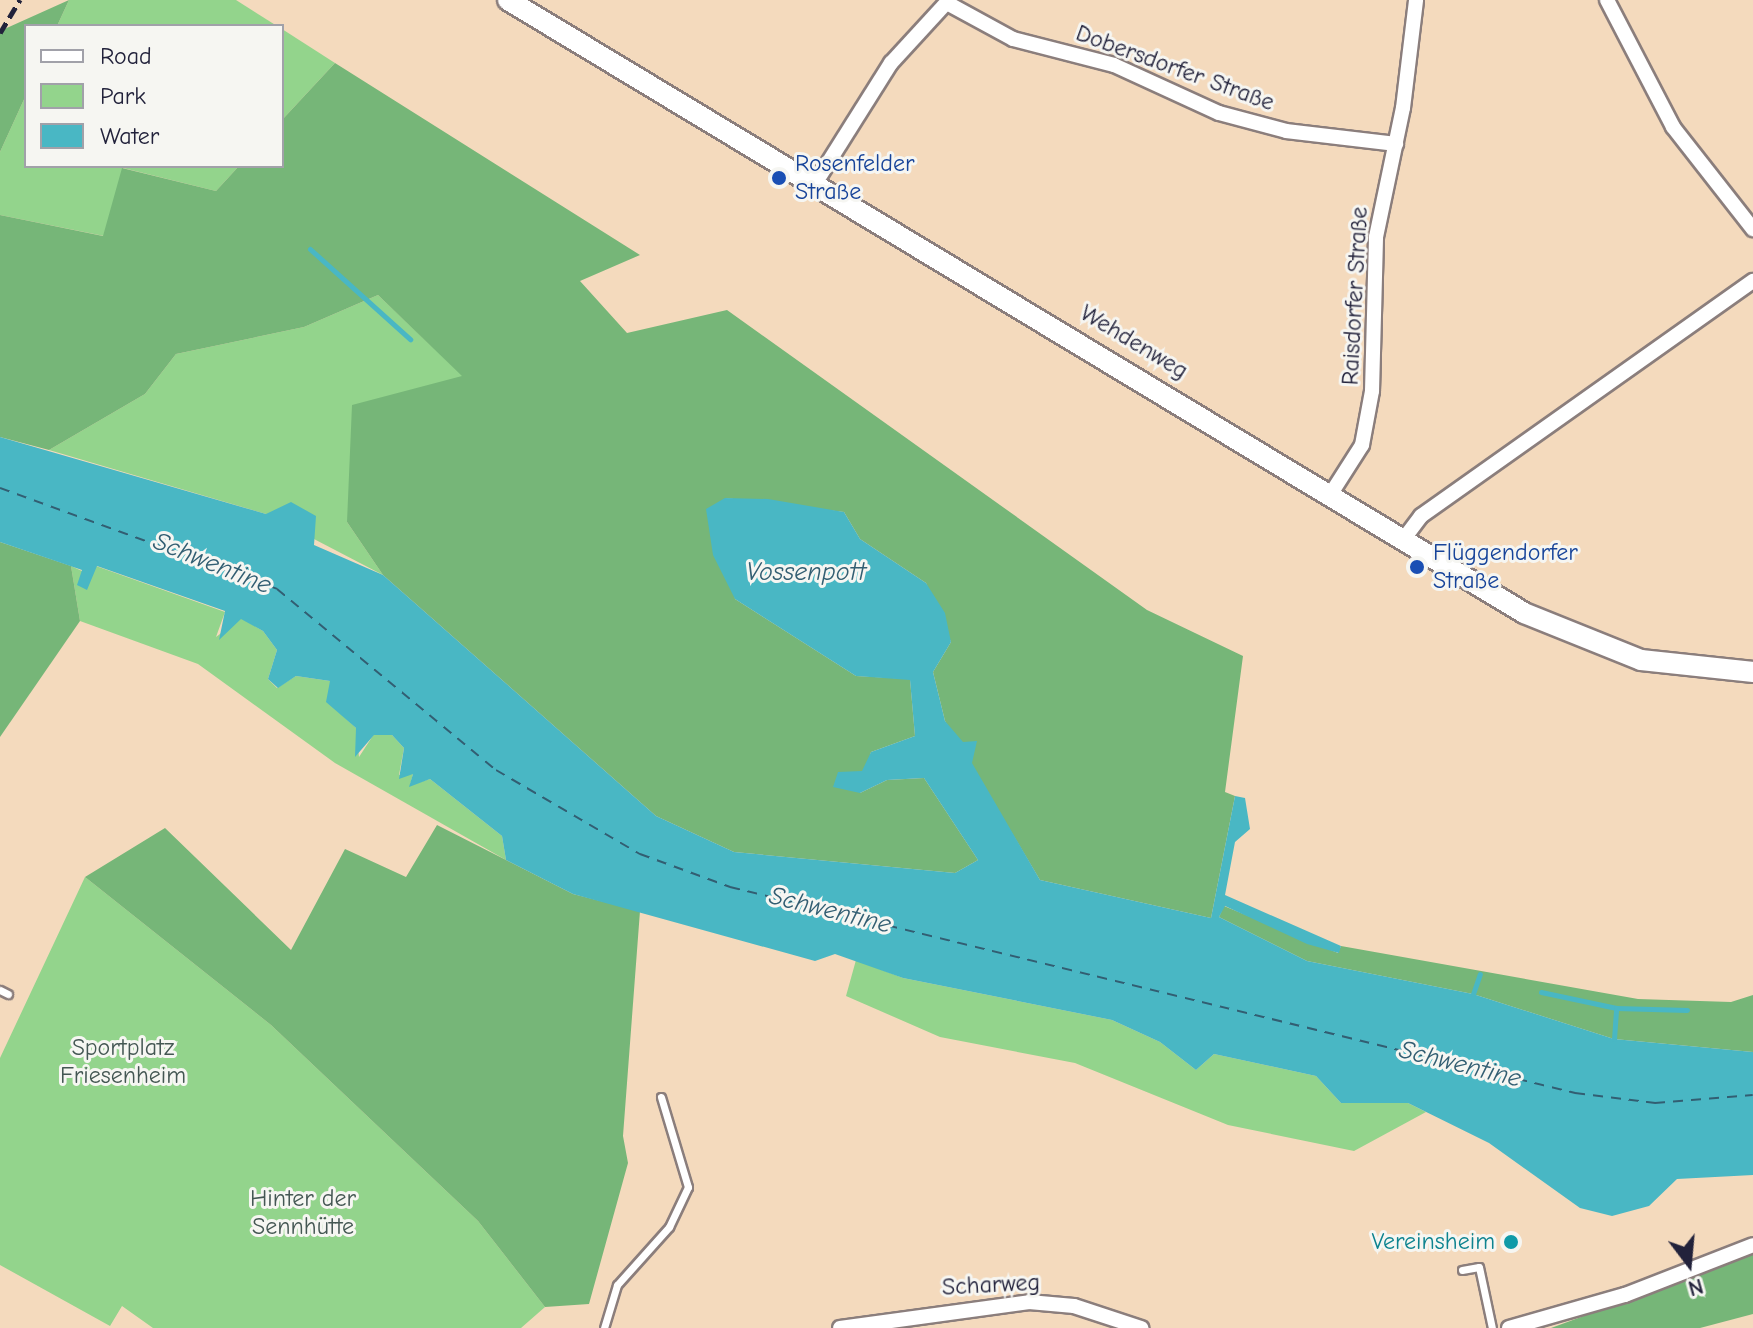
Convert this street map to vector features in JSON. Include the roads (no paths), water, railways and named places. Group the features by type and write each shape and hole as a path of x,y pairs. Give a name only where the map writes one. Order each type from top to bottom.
{"main road":[{"name":"Wehdenweg","path":"508,0 1406,536 1562,633 1641,660 1753,672"}],"street":[{"name":"Raisdorfer Straße","path":"1332,492 1362,445 1372,391 1376,237 1396,144 1416,0"},
{"path":"1607,0 1673,127 1753,229"},
{"path":"816,182 891,63 948,2"},
{"name":"Dobersdorfer Straße","path":"948,2 1013,39 1114,65 1239,120 1396,144"},
{"path":"1406,536 1421,516 1753,281"},
{"path":"1509,1328 1625,1295 1753,1245"},
{"name":"Scharweg","path":"840,1328 906,1313 1029,1302 1074,1306 1141,1328"}],"lane":[{"path":"604,1328 617,1285 669,1227 688,1187 661,1097"},
{"path":"1462,1270 1479,1267 1492,1328"}],"water":[{"path":"0,437 266,514 291,502 316,516 314,545 383,575 656,816 734,852 955,873 978,860 924,778 887,780 860,793 833,787 838,772 862,771 871,752 915,736 910,680 856,676 735,599 713,555 706,509 725,498 768,499 844,512 860,539 926,583 945,613 951,642 933,672 945,721 963,742 977,741 972,763 1040,880 1211,918 1235,796 1245,798 1250,829 1235,842 1225,895 1341,946 1339,953 1307,944 1225,906 1219,917 1307,961 1473,994 1614,1039 1753,1052 1753,1175 1677,1179 1649,1206 1612,1216 1580,1208 1489,1143 1408,1103 1341,1103 1316,1076 1214,1054 1196,1070 1160,1042 1112,1020 903,978 835,954 815,961 573,894 506,860 502,836 430,779 409,787 413,774 399,779 404,748 392,735 374,735 355,757 356,728 326,702 330,681 296,676 278,688 268,679 277,650 263,631 241,619 219,640 225,611 97,566 87,590 77,585 82,570 0,542"}],"waterway":[{"path":"310,249 410,339"},
{"path":"1473,994 1480,974"},
{"path":"1541,992 1616,1008 1687,1010"},
{"path":"1614,1039 1616,1008"}],"railway":[{"path":"0,33 20,0"}],"place":[{"name":"Rosenfelder Straße","path":"779,178"},
{"name":"Flüggendorfer Straße","path":"1417,567"},
{"name":"Vereinsheim","path":"1511,1242"}],"water label":[{"name":"Schwentine","path":"212,564"},
{"name":"Vossenpott","path":"806,573"},
{"name":"Schwentine","path":"830,911"},
{"name":"Schwentine","path":"1460,1065"}],"park label":[{"name":"Sportplatz Friesenheim","path":"123,1062"},
{"name":"Hinter der Sennhütte","path":"303,1213"}]}
